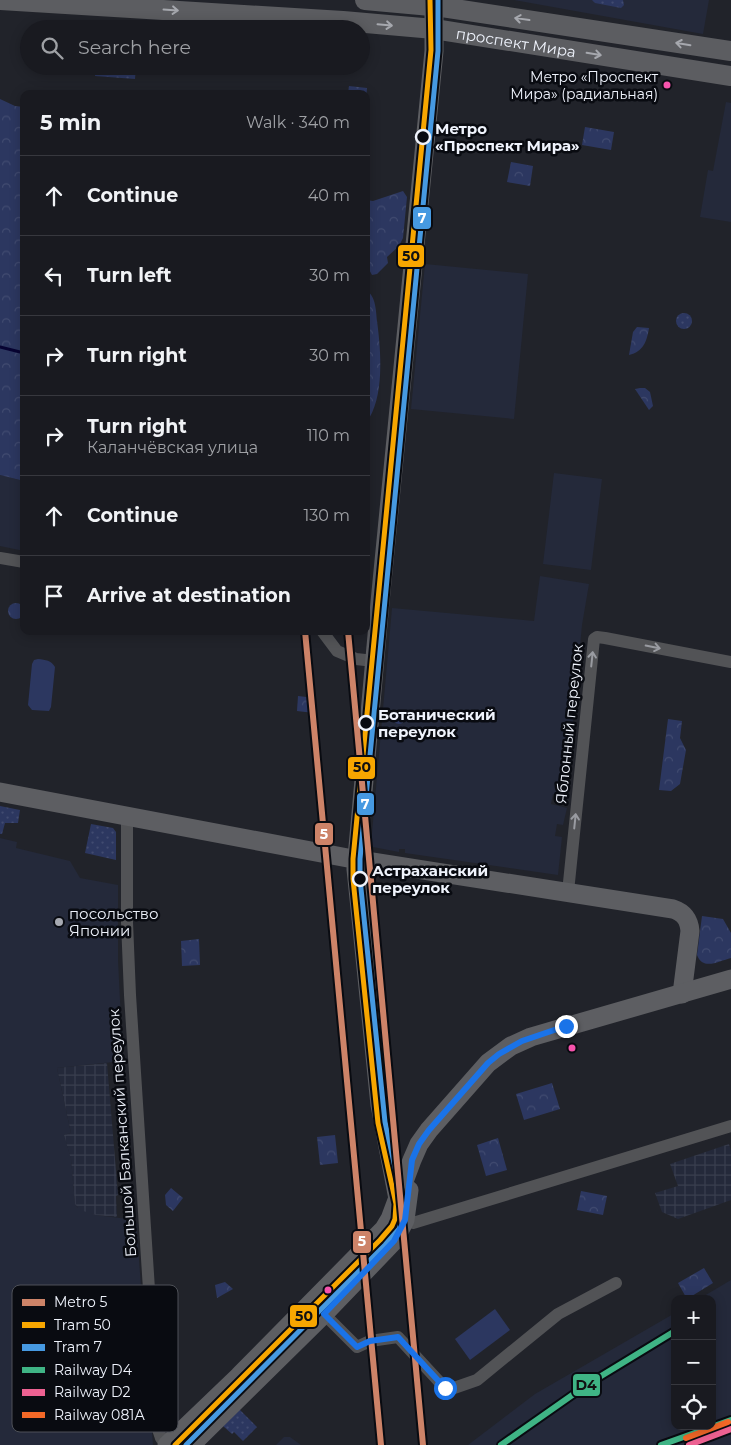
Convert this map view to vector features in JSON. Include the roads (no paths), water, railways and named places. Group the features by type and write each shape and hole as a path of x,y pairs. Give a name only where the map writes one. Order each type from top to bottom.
{"main road":[{"name":"проспект Мира","path":"0,0 327,20"},
{"name":"проспект Мира","path":"365,0 434,3 731,51"},
{"name":"проспект Мира","path":"370,23 434,29 731,76"}],"street":[{"path":"434,3 434,51 374,661 357,859 357,879 380,1105 402,1217 413,1223 731,1126"},
{"path":"0,558 20,561"},
{"path":"325,635 337,650 356,659 374,661"},
{"name":"Яблонный переулок","path":"568,892 594,639 597,637 605,638 731,662"},
{"path":"0,792 357,859 674,909 681,912 687,918 690,932 682,994"},
{"name":"Большой Балканский переулок","path":"127,816 127,922 136,1101 148,1285"},
{"path":"166,1445 252,1362 384,1229 390,1219 419,1144 488,1063 511,1046 531,1037 731,979"},
{"path":"191,1445 324,1314 394,1241 405,1220 412,1160"},
{"path":"324,1314 357,1347 370,1341 398,1337 445,1388 454,1388 477,1380 558,1314 616,1283"},
{"name":"Большой Балканский переулок","path":"159,1432 166,1445"}],"waterway":[{"path":"0,347 20,352"}],"metro line":[{"name":"5","path":"305,635 381,1445"},
{"name":"5","path":"348,635 423,1445"}],"tram line":[{"name":"50","path":"175,1445 380,1240 392,1226 395,1219 396,1204 378,1123 353,879 353,859 431,50 430,0"},
{"name":"7","path":"186,1445 385,1245 399,1229 402,1220 403,1204 385,1122 360,879 360,859 438,51 438,0"}],"rail line":[{"name":"D4","path":"501,1445 588,1384 671,1333"},
{"name":"D4","path":"661,1445 731,1420"},
{"name":"081А","path":"686,1438 728,1422"},
{"name":"D2","path":"689,1445 731,1429"}],"place":[{"name":"Метро «Проспект Мира» (радиальная)","path":"667,85"},
{"name":"Метро «Проспект Мира»","path":"423,137"},
{"name":"Ботанический переулок","path":"366,723"},
{"name":"Астраханский переулок","path":"360,879"},
{"name":"посольство Японии","path":"59,922"}]}
